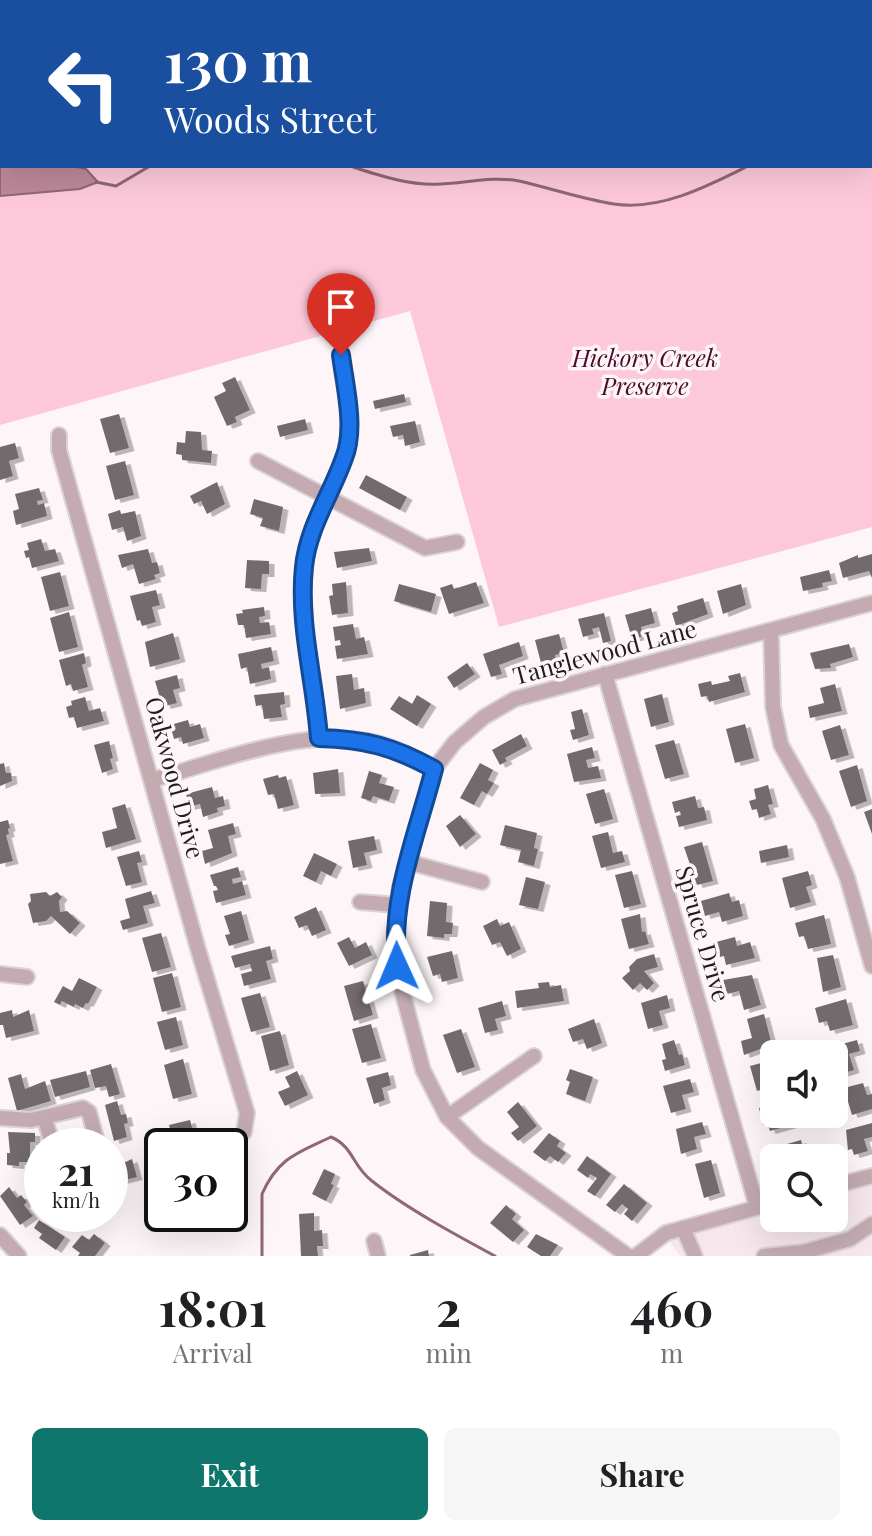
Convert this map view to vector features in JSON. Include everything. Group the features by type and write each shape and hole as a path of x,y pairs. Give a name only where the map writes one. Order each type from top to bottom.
{"street":[{"path":"319,738 316,694 302,615 303,584 307,544 346,456 349,413 341,355"},
{"name":"Oakwood Drive","path":"59,435 59,450 198,949 247,1113 245,1128"},
{"path":"258,461 425,548 457,542"},
{"name":"Tanglewood Lane","path":"628,1256 478,1148 447,1117 423,1070 402,992 395,950 400,887 434,769 455,742 484,717 515,699 872,603"},
{"path":"771,631 773,707 781,745 823,819 847,877 872,966"},
{"name":"Spruce Drive","path":"605,674 757,1207"},
{"path":"152,780 278,744 319,738 375,743 407,754 434,769"},
{"path":"408,862 482,882"},
{"path":"360,902 397,905"},
{"path":"0,974 27,977"},
{"path":"447,1117 534,1056"},
{"path":"0,1118 20,1121 79,1107 87,1109 93,1128"},
{"path":"44,1117 47,1128"},
{"path":"848,1182 872,1176"},
{"path":"636,1256 666,1233 760,1206"},
{"path":"764,1256 804,1252 850,1239 872,1224"},
{"path":"683,1228 695,1256"},
{"path":"0,1235 19,1256"}],"shaded area":[{"path":"0,168 81,168 86,169 98,182 80,189 0,196"},
{"path":"872,1180 872,1256 680,1256 666,1237 760,1211 760,1232 848,1232 848,1187"}],"green space":[{"name":"Hickory Creek Preserve","path":"0,168 872,168 872,527 499,627 410,311 0,425"}],"building":[{"path":"235,377 250,410 235,417 237,422 227,426 214,397 226,391 222,383"},
{"path":"404,394 406,402 375,409 373,401"},
{"path":"119,414 129,448 110,453 100,419"},
{"path":"305,419 308,430 280,437 277,426"},
{"path":"415,421 420,442 405,446 403,435 393,437 390,426"},
{"path":"186,431 201,432 202,450 212,451 211,463 182,460 182,455 176,454 177,442 185,443"},
{"path":"15,443 19,458 9,461 13,476 0,480 0,447"},
{"path":"125,461 134,495 115,500 106,466"},
{"path":"366,475 407,497 400,510 359,488"},
{"path":"217,482 225,504 207,514 201,501 194,504 190,496"},
{"path":"39,488 43,500 37,501 38,505 44,503 47,516 16,525 13,511 19,509 15,494"},
{"path":"254,499 283,507 279,531 260,526 263,518 250,514"},
{"path":"120,510 121,514 135,511 141,536 127,541 123,527 112,530 108,514"},
{"path":"41,539 45,551 55,549 59,561 32,568 24,551 29,550 27,543"},
{"path":"369,548 372,561 337,568 334,552"},
{"path":"148,549 152,563 157,562 160,573 154,575 156,579 139,584 133,564 122,568 118,555"},
{"path":"872,554 872,578 869,571 843,578 839,563 858,555 858,558"},
{"path":"247,560 269,561 269,574 262,574 261,589 245,588"},
{"path":"829,570 832,581 822,583 823,587 803,591 800,577"},
{"path":"60,572 69,606 50,611 41,577"},
{"path":"346,582 348,613 332,615 329,596 333,595 332,584"},
{"path":"476,582 484,603 449,614 440,588 452,584 454,589"},
{"path":"399,584 436,594 431,612 394,601"},
{"path":"741,584 746,605 723,614 717,591"},
{"path":"156,590 160,605 152,607 156,622 142,626 140,620 137,621 130,596"},
{"path":"703,598 708,614 676,626 672,613 678,611 677,606"},
{"path":"264,607 265,616 259,617 260,623 269,622 271,634 246,638 244,625 238,625 236,614 243,613 242,610"},
{"path":"651,608 655,623 641,627 644,636 632,639 625,615"},
{"path":"69,612 78,647 59,652 50,618"},
{"path":"604,613 611,641 603,643 599,627 592,629 594,634 583,637 578,619"},
{"path":"353,624 356,639 364,637 368,654 337,659 335,646 341,645 340,640 335,641 333,627"},
{"path":"173,633 180,659 150,667 145,642"},
{"path":"559,634 564,653 555,655 556,660 541,663 535,640"},
{"path":"519,642 523,656 499,665 502,674 491,677 483,654"},
{"path":"849,644 853,657 830,664 831,668 815,669 810,653"},
{"path":"271,647 274,661 261,664 262,669 269,667 271,679 250,684 247,667 241,669 238,654"},
{"path":"84,653 86,663 82,665 88,687 73,691 71,684 66,686 59,660"},
{"path":"467,663 475,674 454,688 447,677"},
{"path":"740,673 745,692 709,702 707,696 701,697 698,684 730,681 728,676"},
{"path":"352,674 354,690 364,688 366,703 340,709 336,676"},
{"path":"177,675 180,688 173,690 177,703 165,706 155,681"},
{"path":"835,684 842,711 810,718 808,707 824,703 820,688"},
{"path":"284,692 285,704 280,705 282,717 264,719 262,705 256,706 254,695"},
{"path":"662,694 669,722 651,727 644,699"},
{"path":"417,695 431,704 417,726 390,709 399,696 412,704"},
{"path":"85,697 89,711 100,708 104,721 77,728 74,717 69,718 66,707 72,705 71,701"},
{"path":"582,709 589,735 573,740 570,730 575,729 571,712"},
{"path":"188,720 190,727 200,724 204,738 183,744 181,737 174,739 170,725"},
{"path":"745,724 754,758 735,763 726,729"},
{"path":"840,725 849,755 831,760 822,731"},
{"path":"521,734 527,746 505,758 507,761 500,765 492,750"},
{"path":"674,740 684,774 665,779 655,745"},
{"path":"109,741 113,769 102,773 94,745"},
{"path":"592,747 595,758 586,760 588,768 598,766 601,778 574,782 567,754"},
{"path":"4,763 12,781 0,786 0,764"},
{"path":"480,763 493,770 488,780 494,783 487,794 482,791 474,805 460,798"},
{"path":"857,765 867,801 851,807 839,771"},
{"path":"338,769 340,793 315,794 313,773"},
{"path":"369,771 382,775 379,783 394,787 389,801 373,796 371,801 361,798"},
{"path":"278,775 279,778 286,776 294,805 278,809 274,794 268,795 263,779"},
{"path":"768,785 773,804 768,805 771,814 759,818 757,809 752,810 749,801 756,799 754,789"},
{"path":"212,787 215,798 223,796 225,806 203,817 200,804 189,807 186,794"},
{"path":"604,789 613,819 595,824 586,794"},
{"path":"695,796 698,808 704,807 707,820 679,827 676,816 681,815 680,811 675,813 672,802"},
{"path":"125,804 136,839 106,848 102,832 117,828 112,808"},
{"path":"872,809 872,834 864,812"},
{"path":"460,815 476,834 460,847 446,826"},
{"path":"8,820 10,828 6,835 13,861 0,864 0,822"},
{"path":"233,823 236,834 228,836 232,853 205,864 202,851 213,848 208,830"},
{"path":"505,825 537,833 534,848 538,849 534,866 518,862 521,850 500,845"},
{"path":"608,832 613,853 622,851 625,862 601,868 592,836"},
{"path":"374,836 377,850 364,853 367,865 353,868 348,841"},
{"path":"702,842 713,881 697,885 684,847"},
{"path":"787,845 789,857 761,863 759,851"},
{"path":"139,851 142,862 137,863 142,882 126,886 117,857"},
{"path":"314,853 337,864 331,876 321,871 316,882 303,876"},
{"path":"238,867 241,877 232,879 233,884 242,881 246,895 216,903 213,891 218,890 210,875"},
{"path":"632,871 641,904 624,908 615,875"},
{"path":"808,871 812,885 806,887 811,902 790,908 782,878"},
{"path":"526,877 545,882 538,909 519,905"},
{"path":"151,891 155,903 143,906 148,923 123,930 120,921 130,918 125,899"},
{"path":"46,892 50,896 57,892 62,897 59,901 60,912 67,911 80,923 70,934 51,916 46,921 33,923 28,904 30,894"},
{"path":"729,893 732,902 739,900 743,916 722,922 719,912 705,916 701,901"},
{"path":"430,901 447,903 446,922 453,923 452,934 444,934 444,938 427,936"},
{"path":"316,907 326,930 312,936 307,925 299,928 294,917"},
{"path":"241,911 249,940 229,946 225,935 230,934 224,916"},
{"path":"640,914 642,932 645,931 649,944 629,949 621,919"},
{"path":"824,915 831,944 808,949 804,936 799,937 795,923"},
{"path":"497,919 500,926 509,922 521,949 507,956 500,942 492,945 483,926"},
{"path":"161,933 171,967 152,972 142,938"},
{"path":"349,937 355,948 366,942 372,955 349,966 337,943"},
{"path":"735,937 737,946 750,942 755,958 726,965 716,942"},
{"path":"270,946 273,959 266,961 271,979 244,986 241,974 252,971 250,964 235,968 231,956"},
{"path":"452,951 458,978 442,982 440,974 433,976 427,957"},
{"path":"654,954 658,967 644,971 654,983 647,990 640,983 633,990 622,978 637,959"},
{"path":"833,955 841,987 823,992 817,958"},
{"path":"172,973 181,1007 162,1012 153,978"},
{"path":"752,975 761,1005 744,1010 739,991 727,994 723,980"},
{"path":"79,978 97,987 88,1004 83,1008 62,1001 60,1005 54,1002 63,986 72,991"},
{"path":"363,981 373,1015 354,1021 344,986"},
{"path":"549,982 550,987 561,985 564,1001 517,1008 515,991 539,988 538,983"},
{"path":"260,993 270,1027 251,1032 241,998"},
{"path":"667,995 670,1008 659,1011 663,1025 648,1029 641,1003"},
{"path":"846,999 853,1025 830,1031 827,1021 819,1023 815,1008"},
{"path":"502,1001 506,1016 495,1019 498,1030 485,1033 478,1008"},
{"path":"12,1010 13,1017 29,1010 34,1031 6,1038 3,1025 0,1025 0,1013"},
{"path":"764,1014 771,1040 760,1040 760,1049 744,1055 741,1041 752,1038 747,1019"},
{"path":"176,1017 183,1045 165,1050 157,1022"},
{"path":"594,1019 602,1043 587,1049 583,1039 573,1042 568,1029"},
{"path":"371,1024 381,1058 362,1063 352,1029"},
{"path":"461,1029 475,1067 457,1073 443,1035"},
{"path":"280,1031 289,1065 270,1071 261,1036"},
{"path":"674,1040 685,1065 665,1071 662,1044"},
{"path":"857,1040 860,1051 849,1054 854,1070 848,1072 848,1042"},
{"path":"183,1059 192,1094 173,1099 164,1065"},
{"path":"760,1063 760,1090 757,1091 750,1066"},
{"path":"111,1064 120,1094 109,1097 106,1086 95,1088 90,1070"},
{"path":"570,1069 593,1077 585,1101 566,1094"},
{"path":"86,1071 90,1087 55,1097 50,1080"},
{"path":"297,1071 308,1095 285,1106 278,1092 290,1087 285,1077"},
{"path":"388,1072 391,1085 382,1088 385,1100 374,1104 366,1078"},
{"path":"21,1074 25,1089 45,1081 51,1101 17,1111 8,1078"},
{"path":"690,1079 694,1092 682,1095 686,1109 671,1113 663,1086"},
{"path":"863,1083 867,1095 872,1094 872,1109 852,1115 848,1087"},
{"path":"117,1101 121,1115 126,1114 128,1123 124,1124 125,1128 111,1128 105,1105"},
{"path":"518,1102 537,1126 518,1141 511,1133 519,1127 507,1112"},
{"path":"190,1120 192,1128 170,1128 169,1125"},
{"path":"702,1122 706,1134 694,1137 697,1149 681,1154 676,1129"},
{"path":"872,1123 872,1137 864,1139 868,1151 854,1155 852,1149 848,1150 846,1130"},
{"path":"8,1132 24,1133 24,1162 19,1162 19,1166 7,1165 7,1153 10,1153"},
{"path":"549,1133 560,1141 557,1146 566,1153 558,1162 550,1156 545,1161 533,1152"},
{"path":"587,1156 611,1174 595,1196 587,1191 597,1178 590,1174 588,1178 577,1170"},
{"path":"132,1159 137,1177 128,1179 128,1161"},
{"path":"711,1160 720,1193 704,1198 695,1164"},
{"path":"324,1169 335,1174 331,1184 334,1185 326,1201 312,1194"},
{"path":"624,1184 647,1203 632,1221 624,1214 628,1209 622,1204 615,1212 606,1205"},
{"path":"9,1187 17,1198 21,1195 24,1198 24,1222 20,1225 0,1196"},
{"path":"506,1205 516,1214 512,1219 524,1230 513,1242 490,1223"},
{"path":"314,1213 314,1231 322,1230 323,1246 317,1246 318,1256 301,1256 299,1214"},
{"path":"39,1232 57,1232 65,1237 56,1250 39,1238 42,1234"},
{"path":"94,1234 105,1243 95,1256 78,1256 80,1253 72,1247 82,1235 89,1240"},
{"path":"536,1234 558,1245 550,1256 541,1256 527,1247"},
{"path":"428,1250 429,1256 410,1256 410,1255"}],"waterway":[{"path":"96,182 116,186 147,168"},
{"path":"357,168 417,183 519,181 590,199 631,205 649,204 683,195 744,168"},
{"path":"262,1256 262,1194 268,1182 290,1158 331,1137 339,1141 365,1175 385,1191 495,1256"}],"route":[{"path":"341,355 349,413 346,456 307,544 302,615 316,694 319,738 375,743 407,754 434,769 400,887 395,950 397,966"}]}
